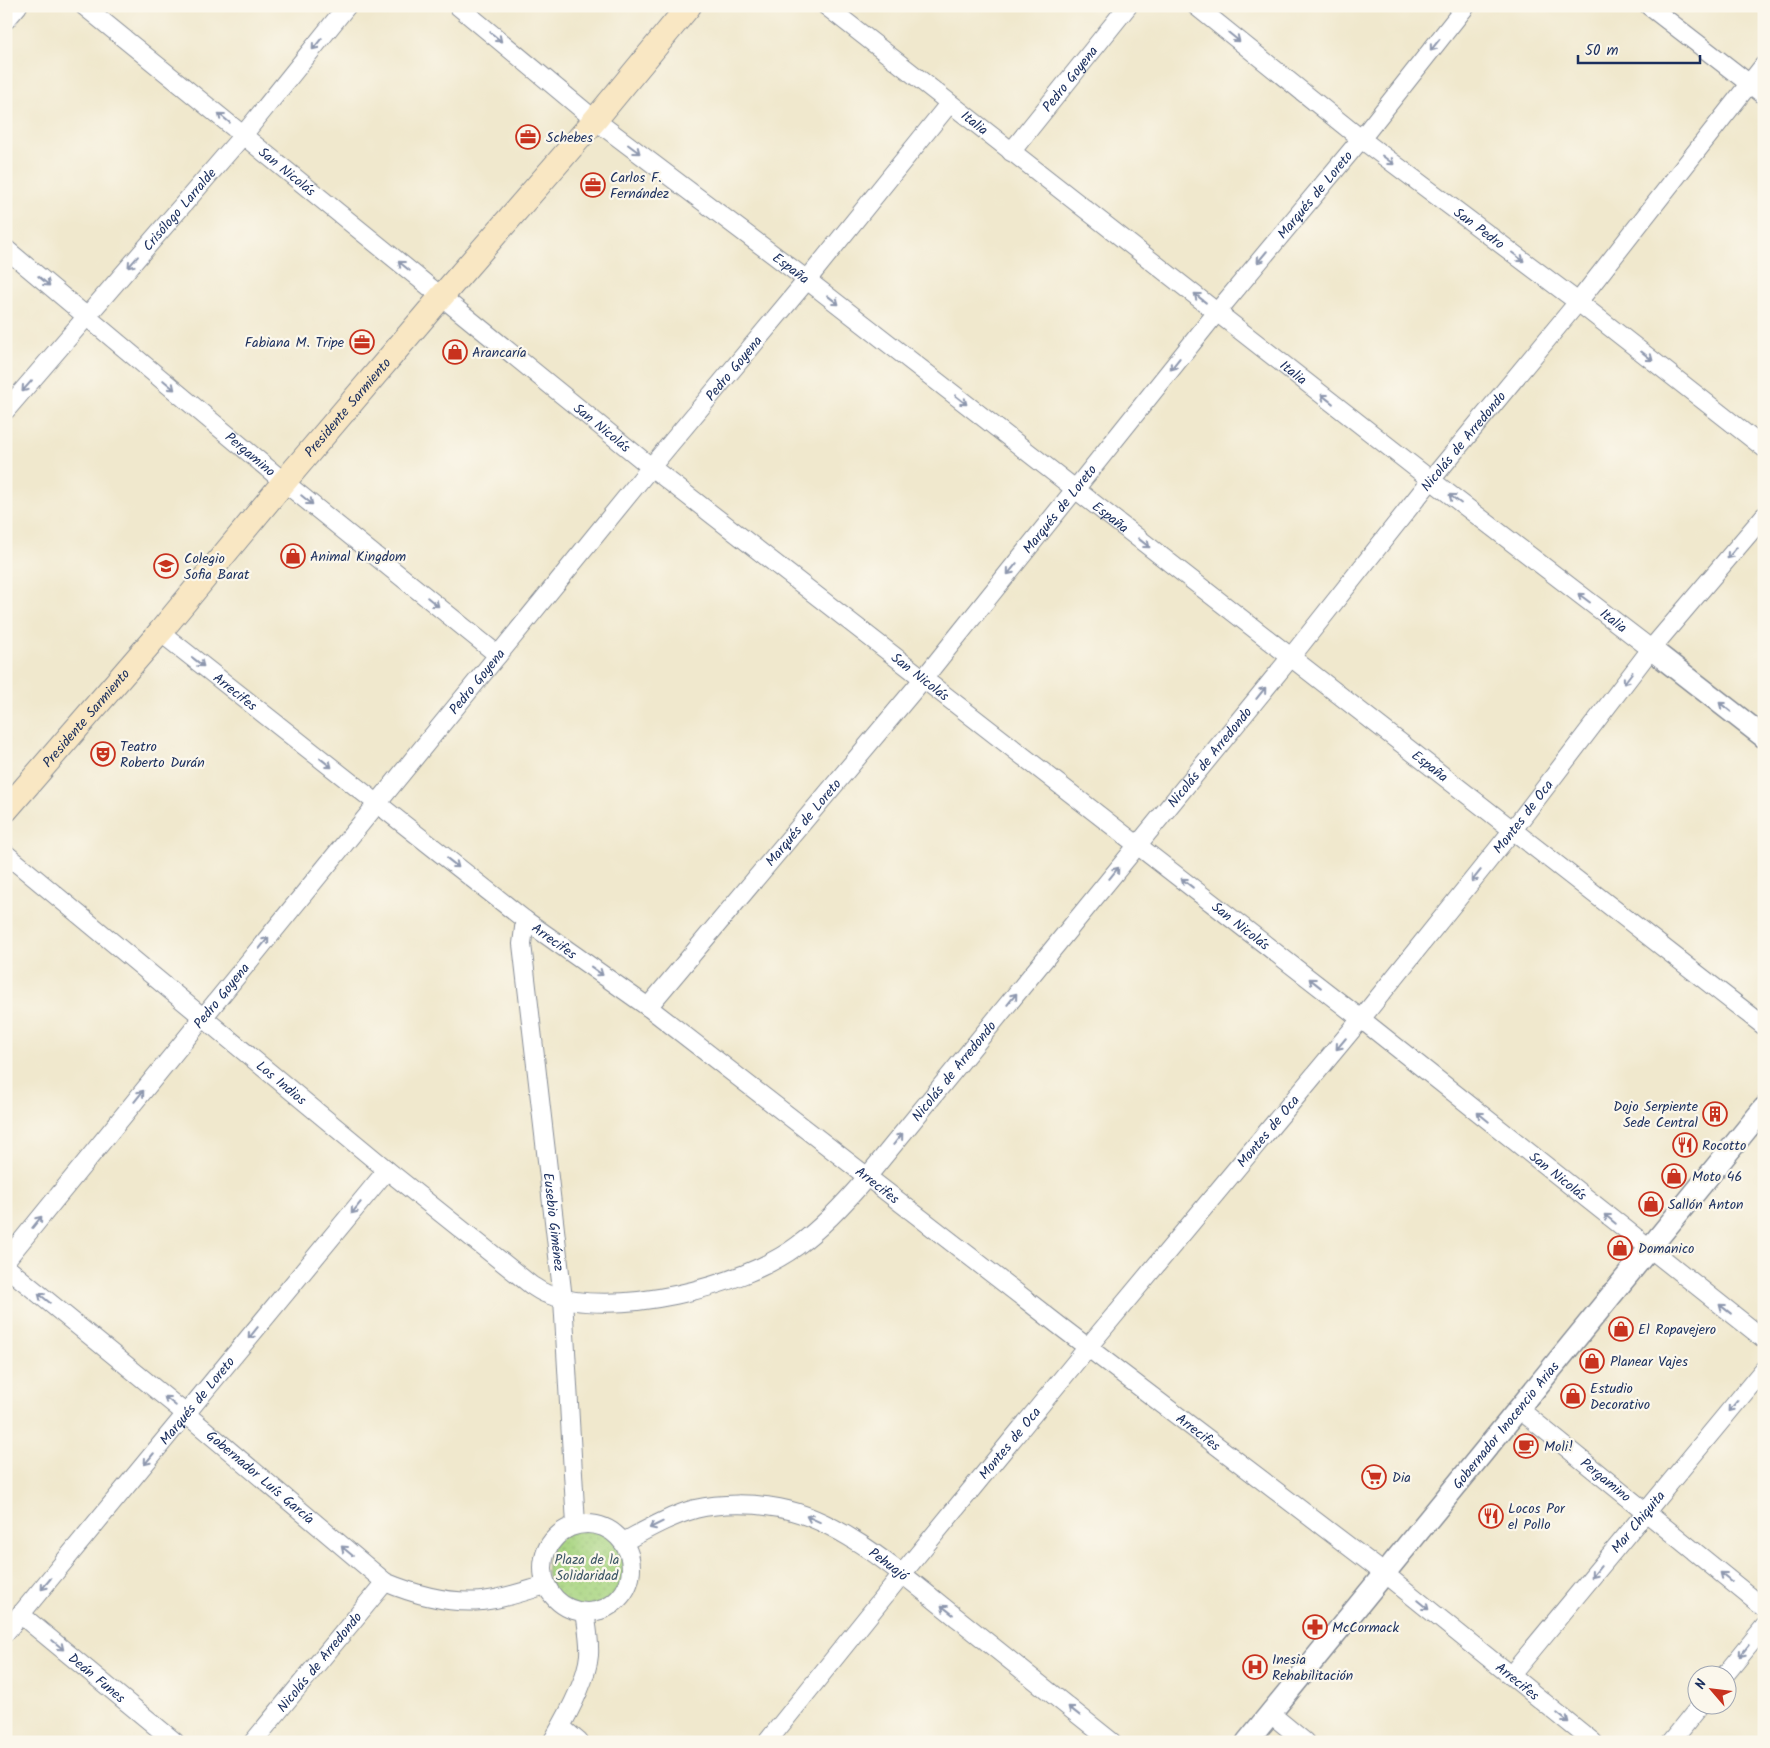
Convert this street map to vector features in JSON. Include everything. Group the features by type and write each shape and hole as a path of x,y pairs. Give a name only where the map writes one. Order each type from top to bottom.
{"main road":[{"name":"Presidente Sarmiento","path":"6,810 160,632 441,296 595,120 689,6"}],"street":[{"path":"6,20 18,6"},
{"name":"San Nicolás","path":"84,6 244,134 651,467 1361,1019 1648,1249 1764,1339"},
{"name":"Crisólogo Larralde","path":"6,410 244,134 347,6"},
{"name":"España","path":"458,6 595,120 807,280 1764,1026"},
{"name":"Italia","path":"826,6 1430,480 1764,736"},
{"name":"Pedro Goyena","path":"1011,152 1128,6"},
{"name":"San Pedro","path":"1196,6 1361,139 1578,302 1764,448"},
{"name":"Marqués de Loreto","path":"648,1007 924,678 1217,312 1361,139 1466,6"},
{"path":"1649,6 1764,95"},
{"name":"Nicolás de Arredondo","path":"563,1299 585,1302 641,1301 675,1296 733,1280 764,1266 796,1247 822,1226 868,1177 1291,657 1430,480 1578,302 1764,66"},
{"name":"Pedro Goyena","path":"6,1260 949,104"},
{"name":"Pergamino","path":"6,249 284,482 498,655"},
{"name":"Montes de Oca","path":"767,1742 1088,1347 1361,1019 1512,831 1651,649 1764,516"},
{"name":"Arrecifes","path":"160,632 525,920 648,1007 1385,1574 1593,1742"},
{"name":"Los Indios","path":"6,854 387,1170 531,1285 546,1294 563,1299"},
{"name":"Eusebio Giménez","path":"525,920 522,944 563,1299 576,1525"},
{"name":"Gobernador Inocencio Arias","path":"1247,1742 1764,1108"},
{"name":"Marqués de Loreto","path":"6,1632 387,1170"},
{"name":"Gobernador Luís García","path":"6,1267 186,1414 384,1582 411,1593 457,1601 483,1601 546,1585"},
{"name":"Mar Chiquita","path":"1511,1676 1645,1511 1764,1369"},
{"name":"Pergamino","path":"1519,1409 1764,1608"},
{"name":"Pehuajó","path":"623,1542 672,1518 696,1509 738,1505 770,1507 799,1513 850,1537 902,1574 1112,1742"},
{"path":"576,1525 602,1526 614,1532 623,1542 629,1554 631,1568 629,1582 622,1595 612,1604 599,1610 585,1612 573,1610 552,1596 546,1585 543,1570 545,1555 552,1542 562,1531 576,1525"},
{"name":"Nicolás de Arredondo","path":"252,1742 384,1582"},
{"path":"579,1742 556,1734 572,1704 586,1669 589,1656 585,1612"},
{"name":"Deán Funes","path":"20,1614 175,1742"},
{"path":"1732,1666 1764,1627"},
{"path":"1271,1714 1305,1742"},
{"path":"1671,1742 1692,1716"}],"green space":[{"name":"Plaza de la Solidaridad","path":"587,1527 602,1530 615,1539 624,1552 627,1567 624,1582 615,1595 602,1604 587,1607 572,1604 559,1595 550,1582 547,1567 550,1552 559,1539 572,1530"}],"place":[{"name":"Schebes","path":"528,137"},
{"name":"Carlos F. Fernández","path":"593,185"},
{"name":"Fabiana M. Tripe","path":"362,342"},
{"name":"Arancaría","path":"455,352"},
{"name":"Animal Kingdom","path":"293,556"},
{"name":"Colegio Sofia Barat","path":"166,566"},
{"name":"Teatro Roberto Durán","path":"103,754"},
{"name":"Dojo Serpiente Sede Central","path":"1715,1114"},
{"name":"Rocotto","path":"1685,1145"},
{"name":"Moto 46","path":"1674,1176"},
{"name":"Sallón Anton","path":"1651,1204"},
{"name":"Domanico","path":"1620,1248"},
{"name":"El Ropavejero","path":"1621,1329"},
{"name":"Planear Vajes","path":"1592,1361"},
{"name":"Estudio Decorativo","path":"1573,1396"},
{"name":"Moli!","path":"1526,1446"},
{"name":"Dia","path":"1374,1477"},
{"name":"Locos Por el Pollo","path":"1491,1516"},
{"name":"McCormack","path":"1315,1627"},
{"name":"Inesia Rehabilitación","path":"1255,1667"}]}
